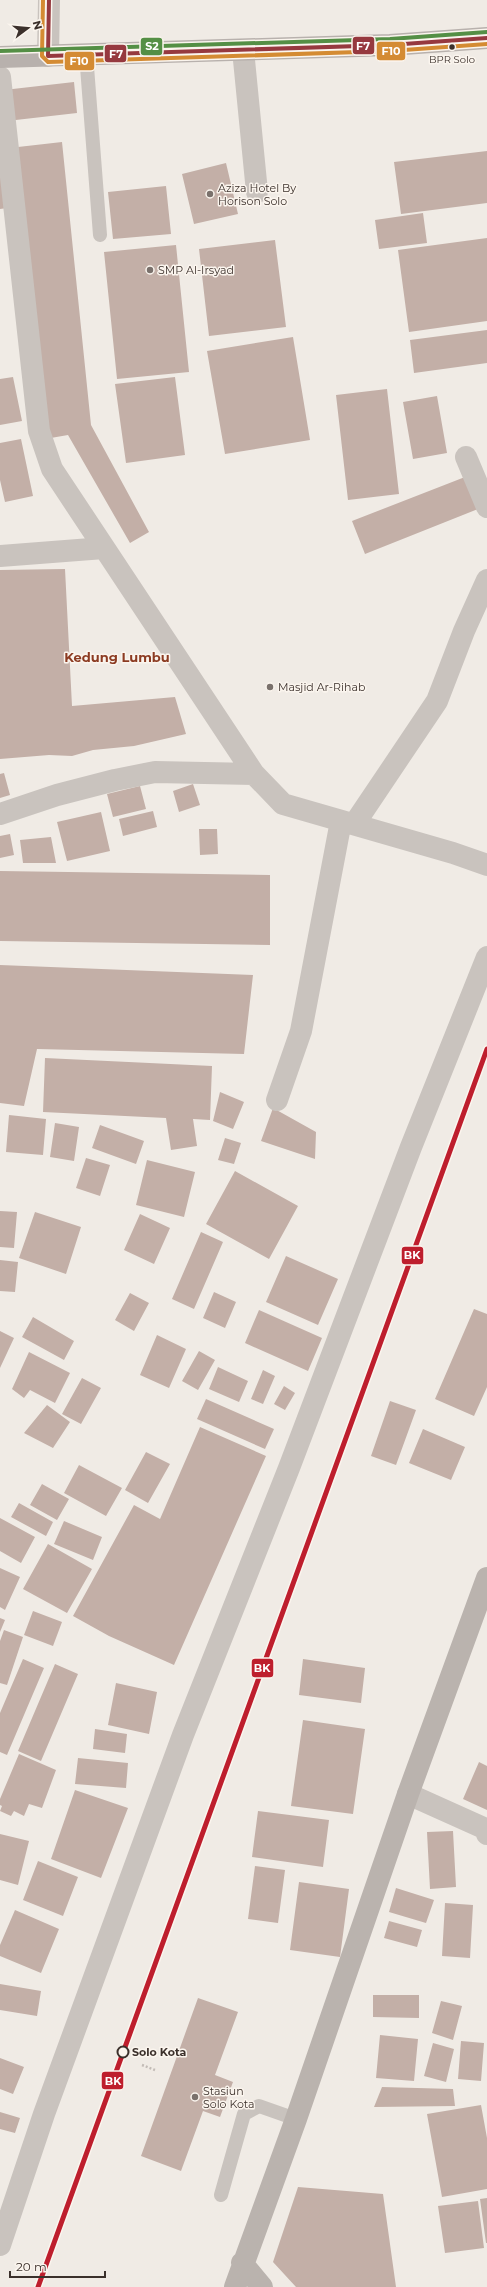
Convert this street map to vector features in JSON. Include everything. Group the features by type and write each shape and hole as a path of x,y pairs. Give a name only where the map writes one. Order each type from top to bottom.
{"main road":[{"path":"0,57 390,45 487,38"}],"street":[{"path":"48,56 49,0"},
{"path":"243,50 257,192"},
{"path":"0,77 39,431 52,469 254,774 283,804 453,853 487,865"},
{"path":"466,458 487,507"},
{"path":"0,556 104,548"},
{"path":"276,1100 301,1031 348,822 437,701 464,631 487,580"},
{"path":"0,814 115,780 155,772 254,774"},
{"path":"0,2245 44,2114 183,1735 289,1468 408,1154 487,957"},
{"path":"235,2287 242,2263 296,2119 408,1794 487,1578"},
{"path":"408,1794 487,1831"},
{"path":"242,2263 262,2287"}],"lane":[{"path":"86,54 100,235"},
{"path":"220,2195 244,2114 259,2106 296,2119"}],"path":[{"path":"142,2065 155,2070"}],"building":[{"path":"74,82 77,113 7,121 4,90"},
{"path":"62,142 91,425 149,532 130,543 68,435 45,439 18,147"},
{"path":"487,151 487,203 401,214 394,162"},
{"path":"0,158 7,208 0,209"},
{"name":"Aziza Hotel By Horison Solo","path":"226,163 238,214 194,224 182,174"},
{"path":"166,186 171,234 113,239 108,192"},
{"path":"423,213 427,243 379,249 375,220"},
{"path":"487,238 487,321 409,332 398,250"},
{"path":"275,240 286,327 209,336 199,249"},
{"path":"176,245 189,372 117,379 104,252"},
{"path":"487,330 487,363 414,373 410,340"},
{"path":"293,337 310,440 225,454 207,351"},
{"path":"13,377 22,421 0,425 0,379"},
{"path":"175,377 185,455 126,463 115,384"},
{"path":"387,389 399,494 348,500 336,395"},
{"path":"437,396 447,453 413,459 403,402"},
{"path":"21,439 33,496 5,502 0,480 0,443"},
{"path":"465,477 478,509 365,554 352,521"},
{"path":"65,569 72,706 175,697 186,734 134,746 93,750 72,756 49,755 0,759 0,570"},
{"path":"4,773 10,795 0,798 0,774"},
{"path":"193,784 200,805 179,812 173,791"},
{"path":"140,786 146,809 113,817 107,794"},
{"path":"153,811 157,827 123,836 119,819"},
{"path":"101,812 110,851 67,861 57,822"},
{"path":"199,829 217,829 218,854 200,855"},
{"path":"10,834 14,855 0,858 0,836"},
{"path":"51,837 56,863 23,863 20,840"},
{"path":"0,871 270,875 270,945 0,941"},
{"path":"0,965 253,975 244,1054 37,1049 24,1106 0,1103"},
{"path":"45,1058 212,1066 210,1120 193,1119 197,1146 171,1150 166,1118 43,1112"},
{"path":"220,1092 244,1102 233,1129 213,1121"},
{"path":"273,1108 316,1132 315,1159 261,1141"},
{"path":"9,1115 46,1119 43,1155 6,1152"},
{"path":"55,1123 79,1127 74,1161 50,1157"},
{"path":"100,1125 144,1141 136,1164 92,1148"},
{"path":"225,1138 241,1143 234,1164 218,1160"},
{"path":"86,1158 110,1165 100,1196 76,1188"},
{"path":"147,1160 195,1172 184,1217 136,1205"},
{"path":"235,1171 298,1206 269,1259 206,1224"},
{"path":"0,1211 17,1212 14,1248 0,1247"},
{"path":"35,1212 81,1227 66,1274 19,1258"},
{"path":"140,1214 170,1228 154,1264 124,1250"},
{"path":"201,1232 223,1242 194,1309 172,1299"},
{"path":"286,1256 338,1279 318,1325 266,1302"},
{"path":"0,1260 18,1262 15,1292 0,1291"},
{"path":"214,1292 236,1302 225,1328 203,1318"},
{"path":"130,1293 149,1303 134,1331 115,1320"},
{"path":"474,1309 487,1314 487,1387 474,1416 435,1399"},
{"path":"259,1310 322,1338 308,1371 245,1343"},
{"path":"33,1317 74,1341 64,1360 22,1337"},
{"path":"0,1331 14,1338 0,1368"},
{"path":"157,1335 186,1349 169,1388 140,1375"},
{"path":"199,1351 215,1360 198,1390 182,1381"},
{"path":"29,1352 70,1373 55,1403 30,1390 24,1398 12,1389"},
{"path":"218,1367 248,1381 239,1402 209,1389"},
{"path":"263,1370 275,1376 263,1404 251,1399"},
{"path":"82,1378 101,1388 81,1424 62,1414"},
{"path":"284,1386 295,1393 285,1410 274,1404"},
{"path":"206,1399 274,1429 265,1449 197,1419"},
{"path":"390,1401 416,1410 396,1465 371,1456"},
{"path":"47,1405 70,1422 53,1448 24,1433"},
{"path":"200,1427 266,1456 174,1665 109,1636 73,1616 134,1505 160,1519"},
{"path":"423,1429 465,1447 451,1480 409,1463"},
{"path":"146,1452 170,1464 148,1503 125,1490"},
{"path":"79,1465 122,1488 106,1516 64,1493"},
{"path":"42,1484 69,1499 57,1520 30,1505"},
{"path":"19,1503 53,1522 46,1536 11,1517"},
{"path":"0,1518 35,1537 21,1563 0,1551"},
{"path":"64,1521 102,1537 93,1560 54,1544"},
{"path":"48,1544 92,1569 67,1613 23,1589"},
{"path":"0,1568 20,1577 5,1610 0,1607"},
{"path":"33,1611 62,1622 53,1646 24,1635"},
{"path":"0,1618 5,1620 0,1632"},
{"path":"4,1630 23,1637 7,1685 0,1683 0,1641"},
{"path":"23,1659 44,1668 7,1755 0,1752 0,1713"},
{"path":"303,1659 365,1668 361,1703 299,1695"},
{"path":"55,1664 78,1674 41,1761 18,1751"},
{"path":"116,1683 157,1692 149,1734 108,1725"},
{"path":"303,1720 365,1729 353,1814 291,1806"},
{"path":"95,1729 127,1734 125,1753 93,1749"},
{"path":"19,1754 56,1770 42,1808 29,1804 24,1816 14,1811 11,1816 0,1811 2,1806 0,1805 0,1799"},
{"path":"78,1758 128,1763 126,1788 75,1784"},
{"path":"479,1762 487,1766 487,1810 463,1799"},
{"path":"75,1790 128,1808 101,1878 51,1859"},
{"path":"258,1811 329,1820 323,1867 252,1857"},
{"path":"453,1831 456,1887 430,1889 427,1832"},
{"path":"0,1834 29,1841 18,1885 0,1880"},
{"path":"38,1861 78,1877 63,1916 23,1900"},
{"path":"255,1866 285,1870 278,1923 248,1919"},
{"path":"299,1882 349,1889 340,1957 290,1950"},
{"path":"396,1888 434,1900 426,1923 389,1912"},
{"path":"445,1903 473,1905 470,1958 442,1956"},
{"path":"15,1910 59,1929 41,1973 0,1956 0,1945"},
{"path":"389,1921 422,1930 417,1947 384,1938"},
{"path":"0,1984 41,1991 37,2016 0,2010"},
{"path":"373,1995 419,1995 419,2018 373,2017"},
{"name":"Stasiun Solo Kota","path":"198,1998 238,2012 215,2075 233,2082 220,2117 203,2111 181,2171 141,2156"},
{"path":"441,2001 462,2006 453,2040 432,2033"},
{"path":"380,2035 418,2039 414,2081 376,2078"},
{"path":"461,2041 484,2043 481,2081 458,2079"},
{"path":"433,2043 454,2049 446,2082 424,2076"},
{"path":"0,2058 24,2067 13,2094 0,2089"},
{"path":"382,2087 453,2089 455,2106 374,2107"},
{"path":"481,2105 487,2138 487,2189 442,2197 427,2114"},
{"path":"0,2112 20,2118 15,2133 0,2129"},
{"path":"298,2187 383,2194 396,2287 296,2287 273,2262"},
{"path":"487,2198 487,2243 486,2243 480,2199"},
{"path":"478,2201 484,2248 445,2253 438,2206"}],"transit line":[{"name":"F10","path":"43,0 42,56 48,62 390,51 487,44"},
{"name":"F7","path":"49,0 48,56 390,45 487,38"},
{"name":"S2","path":"0,51 390,39 487,32"},
{"name":"BK","path":"38,2287 487,1049"}],"place":[{"name":"BPR Solo","path":"452,47"},
{"name":"Aziza Hotel By Horison Solo","path":"210,194"},
{"name":"SMP Al-Irsyad","path":"150,270"},
{"name":"Masjid Ar-Rihab","path":"270,687"},
{"name":"Solo Kota","path":"123,2052"},
{"name":"Stasiun Solo Kota","path":"195,2097"}],"district":[{"name":"Kedung Lumbu","path":"117,657"}]}
